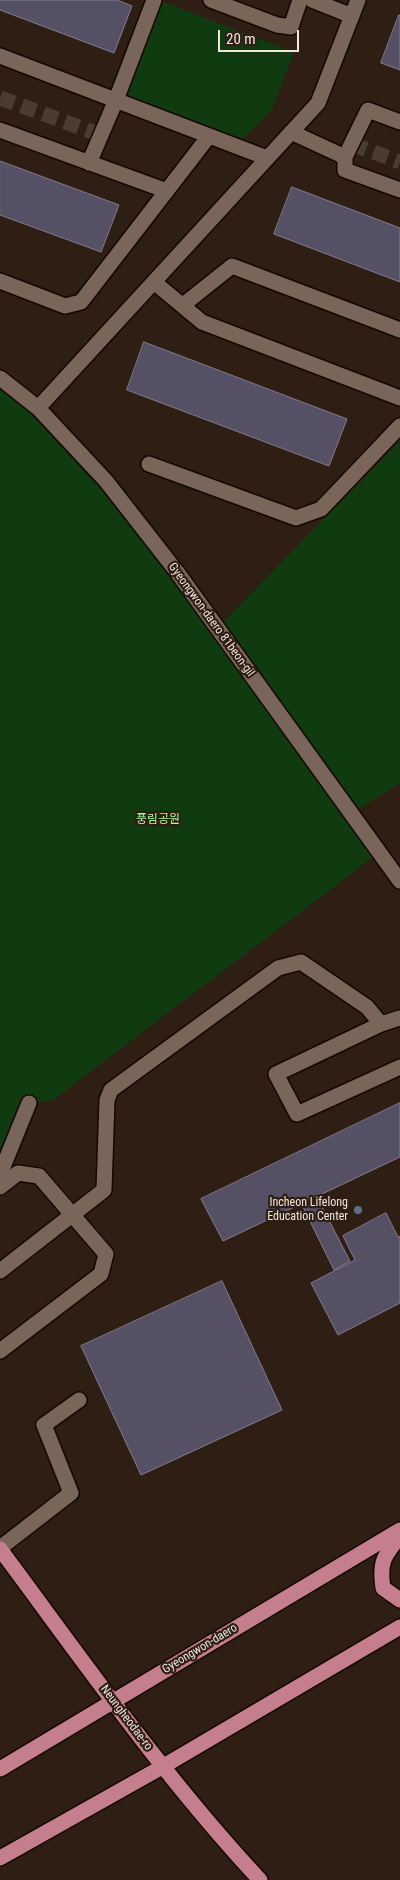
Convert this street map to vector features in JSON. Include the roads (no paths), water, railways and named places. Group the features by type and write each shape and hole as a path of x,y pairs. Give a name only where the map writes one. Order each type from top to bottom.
{"main road":[{"name":"Gyeongwon-daero","path":"0,1769 400,1530"},
{"path":"400,1536 386,1554 380,1572 384,1588 400,1600"},
{"name":"Neungheodae-ro","path":"0,1548 162,1767 260,1880"},
{"path":"0,1858 162,1767 400,1627"}],"street":[{"path":"89,162 116,100 154,0"},
{"path":"211,0 277,25 291,27 300,0"},
{"path":"312,0 352,16"},
{"path":"38,408 318,103 358,0"},
{"path":"0,56 267,158"},
{"path":"400,122 368,110 346,157 345,170 400,190"},
{"path":"0,130 167,191"},
{"path":"291,132 346,157"},
{"path":"0,281 66,306 81,302 209,136"},
{"path":"183,305 232,266 400,330"},
{"path":"154,282 202,322 400,398"},
{"name":"Gyeongwon-daero 81beon-gil","path":"0,378 38,408 106,482 177,572 400,881"},
{"path":"148,464 296,518 321,509 400,426"},
{"path":"0,1271 104,1190 107,1100 111,1090 278,968 301,962 367,1007 380,1024"},
{"path":"400,1018 380,1024 276,1074 297,1114 400,1066"},
{"path":"0,1170 3,1167 29,1102"},
{"path":"0,1187 18,1173 39,1176 106,1254 101,1274 0,1351"},
{"path":"0,1548 72,1494 44,1425 79,1400"}],"tunnel":[{"path":"0,98 101,135"},
{"path":"352,144 400,162"}],"place":[{"name":"Incheon Lifelong Education Center","path":"358,1210"}],"park label":[{"name":"풍림공원","path":"158,820"}]}
